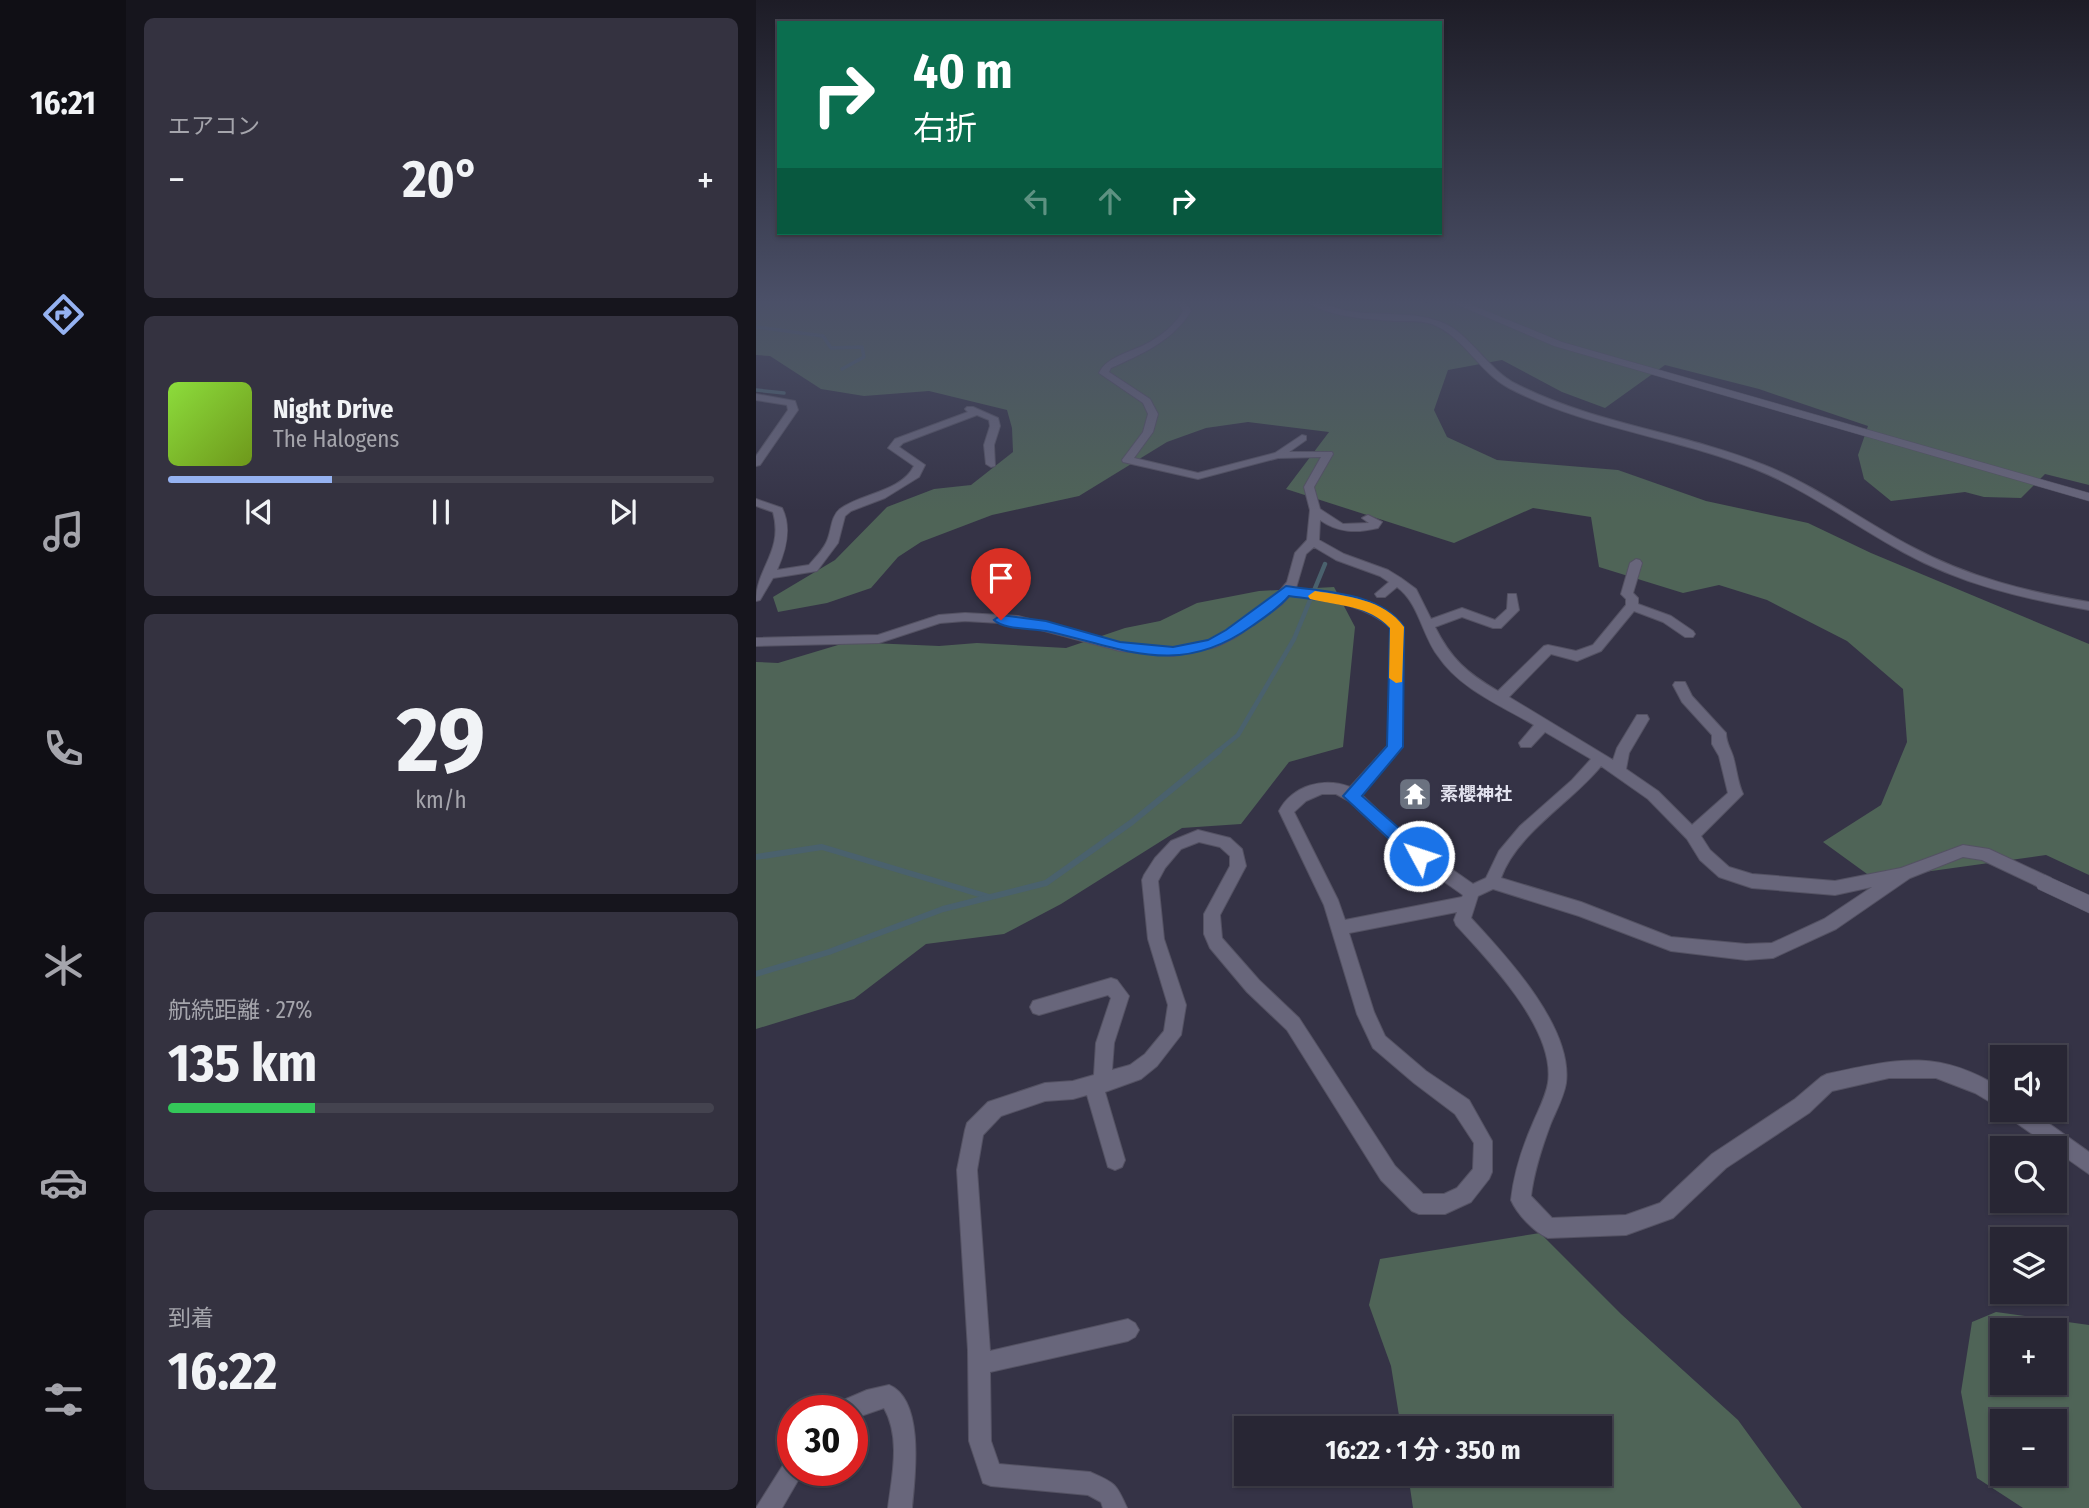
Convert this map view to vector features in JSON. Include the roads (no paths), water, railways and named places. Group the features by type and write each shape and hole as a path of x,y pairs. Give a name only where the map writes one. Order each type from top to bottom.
{"street":[{"path":"756,642 879,639 939,619 965,617 1018,620 1120,647 1173,652 1212,644 1276,602 1293,583 1301,553 1313,541 1315,510 1309,487 1328,454 1278,455 1198,476 1127,460 1148,432 1153,414 1147,401 1104,373 1105,370"},
{"path":"1490,370 1529,394 1560,406 1692,443 1772,471 1908,551 1984,584 2037,598 2089,606"},
{"path":"1650,370 2089,497"},
{"path":"756,397 792,403 793,410 756,463"},
{"path":"770,575 813,568 832,543 840,516 847,509 881,496 915,475 920,465 892,448 899,441 971,410 993,418 995,425 989,445 991,464"},
{"path":"1278,455 1302,438"},
{"path":"756,502 778,510 782,519 782,532 770,575 756,597"},
{"path":"1315,510 1331,525 1344,529 1374,526 1376,522 1368,518"},
{"path":"1313,541 1340,556 1384,573 1412,592 1421,605 1442,653 1456,669 1499,699 1600,758 1653,795 1692,835 1705,855 1724,872 1752,881 1835,888 1905,873 1963,851 1984,854 2089,904"},
{"path":"1499,699 1548,649 1577,656 1597,648 1632,606 1632,598 1628,594 1636,563"},
{"path":"1381,594 1397,581"},
{"path":"1286,590 1360,603 1388,618 1397,627 1395,747 1351,796"},
{"path":"1428,625 1462,612 1497,625 1513,610 1512,597"},
{"path":"1632,606 1667,619 1689,634"},
{"path":"1680,685 1687,699 1719,733 1719,744 1727,754 1722,773 1736,794 1692,835"},
{"path":"1618,771 1622,752 1642,719"},
{"path":"1526,743 1543,726"},
{"path":"1340,929 1470,898 1492,882 1494,873 1507,851 1576,785 1600,758"},
{"path":"1115,1508 1109,1494 1090,1484 991,1475 980,1441 979,1364 967,1170 974,1130 995,1109 1045,1092 1098,1085 1135,1073 1152,1060 1172,1035 1177,1005 1156,939 1150,880 1160,863 1176,845 1198,836 1225,842 1237,854 1238,866 1212,914 1212,934 1216,943 1253,986 1293,1024 1388,1174 1419,1204 1445,1204 1464,1195 1482,1172 1483,1142 1462,1107 1420,1077 1379,1042 1366,1014 1332,905 1286,811 1294,799 1323,788 1338,788 1351,796 1470,898"},
{"path":"1492,882 1581,909 1671,944 1745,952 1773,950 1830,924 1905,873"},
{"path":"2051,886 2089,913"},
{"path":"1470,898 1462,920 1493,953 1544,1025 1554,1051 1558,1081 1522,1179 1521,1200 1548,1228 1626,1225 1665,1212 1719,1161 1802,1106 1827,1083 1889,1069 1936,1069 1990,1092"},
{"path":"1039,1007 1111,986 1120,996 1105,1043 1098,1085 1115,1160"},
{"path":"2031,1122 2089,1164"},
{"path":"979,1364 1128,1330"},
{"path":"868,1401 889,1396 900,1412 907,1443 900,1508"},
{"path":"768,1508 782,1486"}],"waterway":[{"path":"756,390 784,393"},
{"path":"1217,752 1238,735 1294,639 1325,564"},
{"path":"756,974 829,952 943,909 1046,883 1132,822 1219,751"},
{"path":"756,857 822,847 989,897"}],"place":[{"name":"素櫻神社","path":"1415,794"}]}
